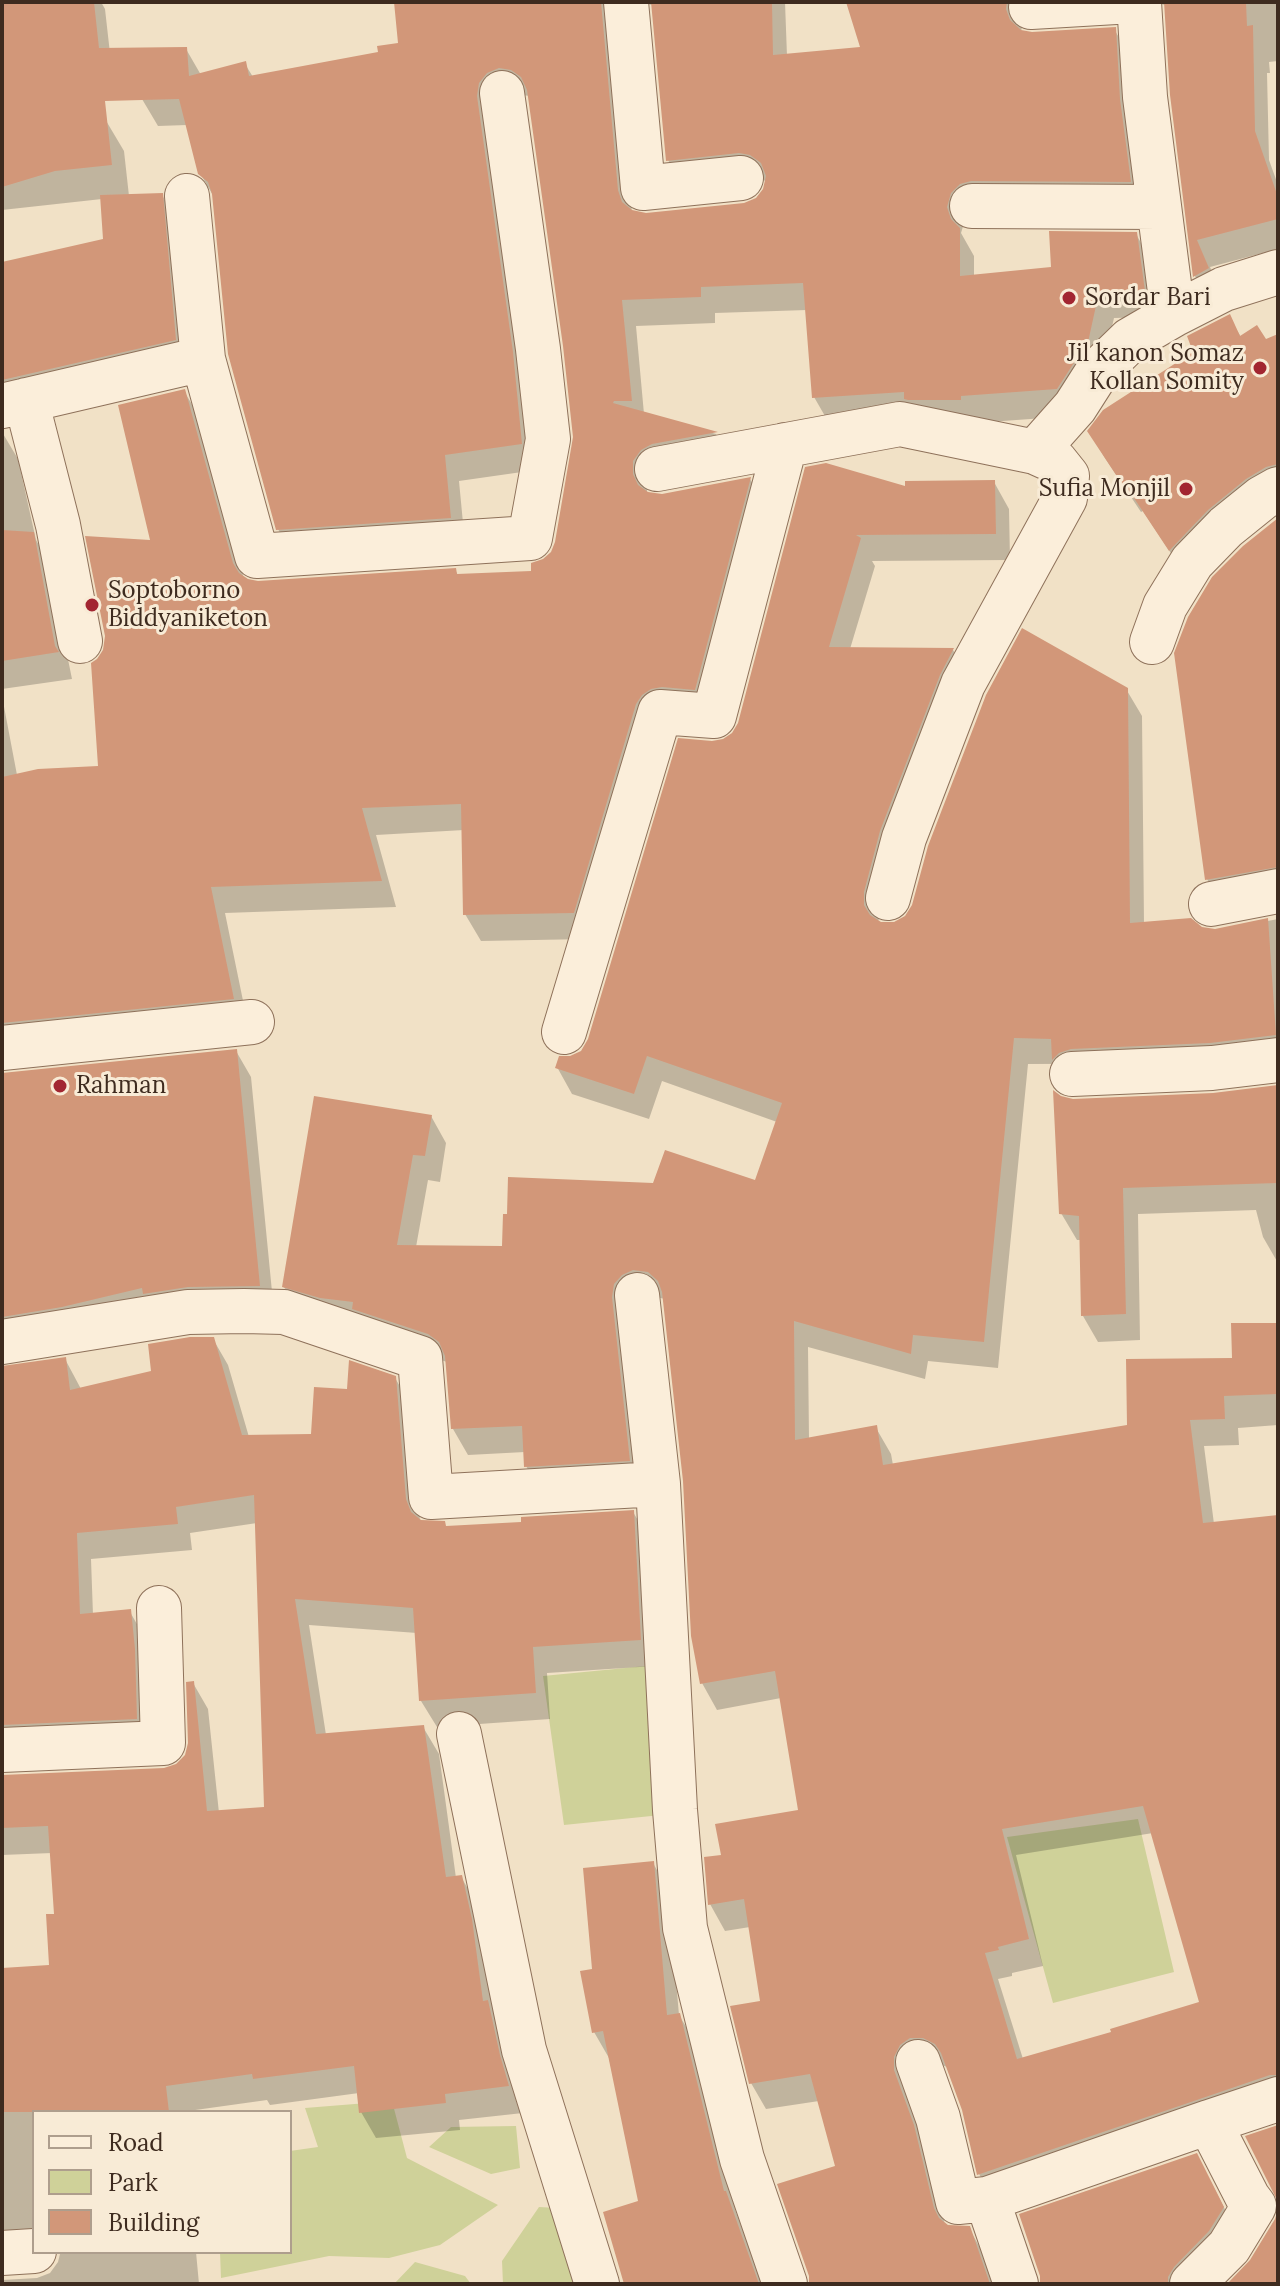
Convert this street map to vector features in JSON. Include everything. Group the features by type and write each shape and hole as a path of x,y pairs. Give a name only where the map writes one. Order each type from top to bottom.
{"street":[{"path":"626,2 643,188 741,178"},
{"path":"1031,7 1116,2"},
{"path":"1139,2 1145,97 1173,315"},
{"path":"187,196 203,359 257,556 530,538 548,439 502,93"},
{"path":"972,206 1159,207"},
{"path":"1035,452 1075,407 1098,371 1130,340 1224,289 1278,272"},
{"path":"80,641 58,525 14,403 203,359"},
{"path":"657,469 900,424 1035,452 1055,461 1067,476 1065,498 963,684 904,838 888,898"},
{"path":"564,1032 660,712 714,716 785,445"},
{"path":"1152,642 1165,606 1192,562 1226,527 1278,489"},
{"path":"1211,904 1278,891"},
{"path":"2,1048 252,1022"},
{"path":"1072,1074 1212,1068 1278,1060"},
{"path":"637,1295 658,1484 675,1810 685,1928 742,2159 785,2284"},
{"path":"2,1342 188,1312 284,1312 420,1358 431,1497 658,1484"},
{"path":"2,1750 163,1743 159,1608"},
{"path":"459,1734 524,2050 597,2284"},
{"path":"918,2062 938,2118 958,2202 987,2199 1278,2099"},
{"path":"1192,2284 1229,2247 1254,2206 1209,2122"},
{"path":"987,2199 1016,2284"},
{"path":"2,2253 32,2251"}],"green space":[{"path":"646,1666 661,1815 564,1825 543,1676"},
{"path":"1138,1819 1174,1972 1053,2003 1007,1837"},
{"path":"392,2101 407,2158 498,2205 440,2245 389,2258 329,2256 221,2278 220,2254 292,2254 292,2151 318,2147 305,2108"},
{"path":"516,2126 520,2168 491,2174 429,2147 451,2127"},
{"path":"539,2207 557,2208 588,2284 503,2284 502,2261"},
{"path":"415,2262 465,2276 471,2284 394,2284"}],"building":[{"path":"2,2 94,2 99,48 187,47 189,76 246,61 249,76 378,52 377,46 398,43 394,2 601,2 618,190 622,202 632,210 646,213 744,203 756,198 763,189 766,176 761,163 750,155 739,153 666,161 651,2 772,2 773,55 860,47 846,2 1007,2 1010,20 1021,30 1116,27 1120,99 1131,182 971,181 960,184 951,193 947,207 951,219 960,228 960,276 1051,267 1049,231 1137,232 1145,291 1099,292 1087,347 1057,389 961,396 961,400 908,400 904,399 904,392 812,398 803,283 701,287 701,297 622,300 632,401 613,403 718,432 652,444 641,450 633,461 633,474 638,485 648,492 662,494 751,477 695,690 651,689 636,704 574,913 463,915 461,804 362,808 382,881 211,887 234,999 2,1023 2,777 38,769 98,766 91,663 103,650 105,636 85,536 150,540 118,405 185,389 233,563 239,573 258,581 456,568 457,574 531,571 531,563 551,552 555,542 573,437 527,90 521,77 511,70 499,68 487,73 479,83 477,96 513,352 522,444 445,455 451,518 276,530 228,354 212,194 208,182 198,174 179,99 105,101 112,165 55,171 2,187"},
{"path":"1164,2 1246,2 1247,26 1253,25 1255,131 1278,197 1278,219 1197,240 1209,268 1193,277 1170,95"},
{"path":"163,193 176,340 2,380 2,262 103,239 100,195"},
{"path":"1230,314 1240,336 1257,325 1266,339 1278,334 1278,464 1246,479 1208,510 1169,551 1087,431 1103,410 1193,352 1187,336"},
{"path":"826,463 905,486 905,481 995,480 996,534 856,535 861,538 829,647 954,648 940,675 880,831 864,892 864,905 870,915 881,922 894,922 905,916 912,905 928,846 986,695 1022,628 1128,688 1130,923 1191,918 1202,927 1215,929 1268,918 1276,1035 1210,1043 1071,1049 1059,1053 1052,1060 1051,1039 1014,1038 984,1342 913,1335 911,1354 794,1321 795,1440 877,1425 883,1465 1127,1425 1126,1359 1232,1358 1231,1323 1278,1323 1278,1394 1224,1396 1225,1419 1190,1420 1203,1523 1278,1515 1278,2075 1270,2075 977,2175 962,2110 941,2053 935,2044 923,2038 910,2038 900,2045 894,2057 894,2070 914,2125 934,2208 939,2218 948,2225 970,2226 990,2284 809,2284 809,2276 777,2184 835,2166 810,2074 749,2084 730,2006 760,2001 744,1899 708,1905 704,1857 721,1855 715,1824 798,1810 775,1671 700,1684 691,1636 683,1481 662,1292 658,1281 648,1272 633,1270 622,1275 614,1284 612,1297 630,1461 524,1467 522,1426 451,1429 445,1356 439,1342 428,1334 352,1309 353,1302 320,1298 282,1287 314,1096 432,1115 425,1156 413,1155 397,1245 502,1246 508,1177 653,1183 665,1150 755,1180 782,1103 647,1056 634,1094 555,1068 559,1056 570,1056 581,1051 588,1039 678,738 723,739 732,733 738,723 805,467","holes":["1143,1806 1199,2002 1017,2059 985,1953 1029,1939 1002,1829"]},
{"path":"1278,518 1278,867 1205,880 1174,653 1188,617 1212,577 1243,546"},
{"path":"2,530 34,532 55,646 59,652 2,661"},
{"path":"237,1049 260,1286 188,1287 143,1294 142,1288 2,1317 2,1073"},
{"path":"1278,1085 1278,1183 1123,1188 1126,1314 1081,1316 1079,1216 1059,1214 1053,1090 1073,1099 1213,1093"},
{"path":"190,1337 214,1337 242,1435 311,1434 314,1387 347,1389 349,1360 396,1376 406,1499 411,1512 421,1520 445,1521 446,1526 521,1522 521,1517 634,1510 641,1640 533,1647 536,1693 419,1701 413,1608 295,1599 316,1734 424,1725 446,1877 462,1875 472,1919 483,2001 488,2000 509,2086 445,2094 446,2103 359,2113 354,2066 253,2079 252,2074 166,2086 169,2110 2,2112 2,1968 49,1965 46,1914 54,1914 48,1826 2,1828 2,1775 164,1768 176,1764 185,1755 188,1743 186,1682 194,1681 207,1811 264,1807 254,1495 176,1507 178,1524 77,1533 80,1614 131,1609 137,1719 2,1725 2,1366 66,1357 70,1390 151,1371 148,1344"},
{"path":"654,1861 667,2015 680,2013 724,2191 759,2284 624,2284 603,2212 638,2201 603,2031 592,2033 580,1971 592,1969 583,1868"},
{"path":"1278,2125 1278,2202 1245,2136"},
{"path":"1197,2153 1224,2207 1209,2231 1174,2267 1168,2284 1040,2284 1019,2214"},
{"path":"1278,2209 1278,2284 1227,2284 1250,2260"}],"place":[{"name":"Sordar Bari","path":"1069,298"},
{"name":"Jil kanon Somaz Kollan Somity","path":"1260,368"},
{"name":"Sufia Monjil","path":"1186,489"},
{"name":"Soptoborno Biddyaniketon","path":"92,605"},
{"name":"Rahman","path":"60,1086"}]}
